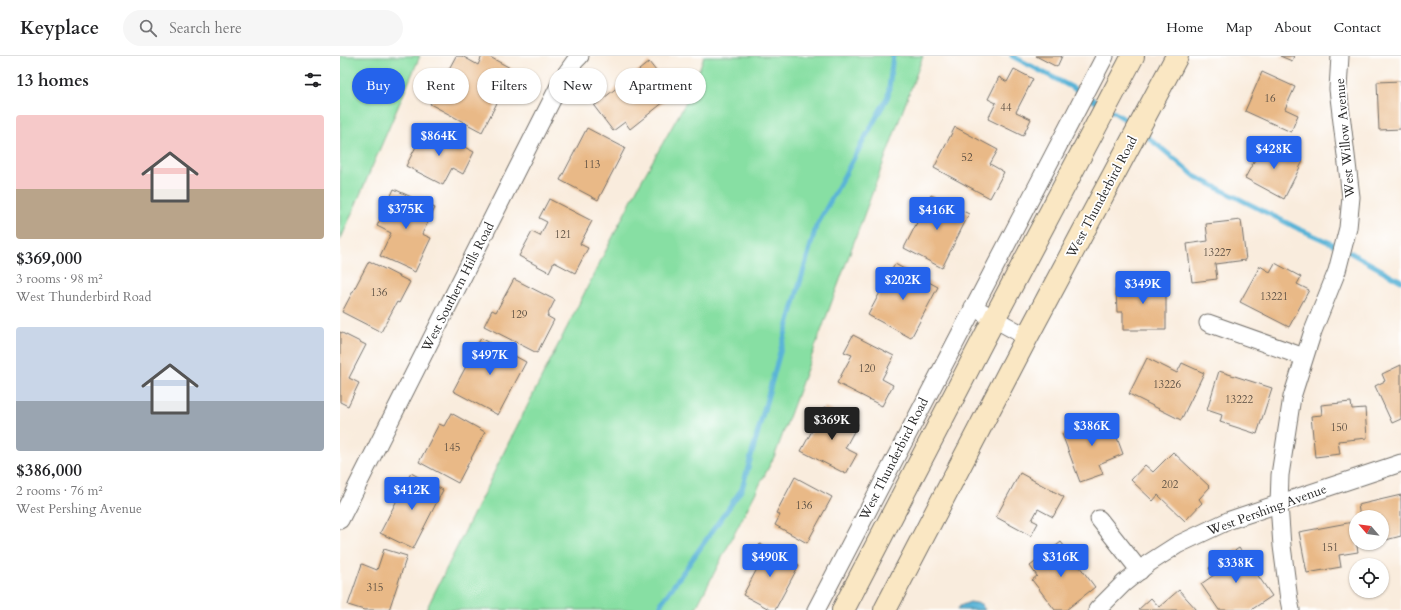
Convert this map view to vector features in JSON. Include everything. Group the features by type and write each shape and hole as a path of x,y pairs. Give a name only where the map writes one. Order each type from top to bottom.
{"main road":[{"name":"West Thunderbird Road","path":"843,610 1132,56"},
{"name":"West Thunderbird Road","path":"884,610 1027,337 1177,56"}],"street":[{"name":"West Southern Hills Road","path":"340,520 563,78 574,61 580,56"},
{"name":"West Thunderbird Road","path":"816,610 1104,56"},
{"name":"West Willow Avenue","path":"1291,610 1282,546 1279,504 1280,475 1287,423 1292,397 1304,357 1337,271 1348,228 1351,197 1338,89 1340,56"},
{"path":"973,307 1027,337"},
{"path":"1208,323 1304,357"},
{"name":"West Pershing Avenue","path":"1097,610 1124,583 1177,545 1230,520 1401,463"},
{"path":"1099,519 1140,571"}],"green space":[{"path":"340,56 420,56 415,68 413,68 413,72 405,91 405,68 352,68 352,104 399,104 340,241"},
{"path":"704,56 923,56 775,455 695,610 426,610 639,185 685,104 706,104 706,68 700,68"}],"water":[{"path":"970,602 981,604 985,610 957,610 960,606"}],"building":[{"path":"456,56 462,56 478,65 482,56 488,56 510,68 477,68 477,104 496,104 482,132 430,104 469,104 469,68 450,68"},
{"path":"1036,56 1062,56 1057,67"},
{"path":"1280,56 1294,56 1292,61"},
{"path":"649,62 654,68 642,68"},
{"path":"1014,69 1033,79 1016,112 1031,119 1023,136 988,119 996,103 988,99 999,77 1007,82"},
{"path":"1262,72 1295,87 1285,109 1298,115 1291,132 1245,111"},
{"path":"1401,81 1401,129 1379,130 1377,82"},
{"path":"615,89 615,104 661,104 630,129 625,122 613,131 594,106 596,104 607,104 607,96"},
{"path":"426,127 474,152 463,174 452,168 443,185 406,166"},
{"path":"955,127 998,150 990,164 1004,172 990,198 934,168"},
{"path":"587,128 625,148 598,200 560,180"},
{"path":"1265,141 1303,161 1284,199 1245,178"},
{"path":"394,189 435,208 422,234 431,238 415,272 380,256 391,233 377,226"},
{"path":"931,195 969,214 942,268 904,248"},
{"path":"549,199 592,221 580,244 588,248 575,273 554,262 549,272 519,256 532,232 540,236 547,222 539,218"},
{"path":"1241,220 1246,260 1215,264 1217,279 1192,282 1187,244 1208,241 1206,224"},
{"path":"369,261 410,282 399,303 397,302 381,332 342,312"},
{"path":"1275,263 1301,277 1297,284 1309,290 1289,327 1240,302 1260,266 1270,272"},
{"path":"895,264 938,287 911,338 868,315"},
{"path":"514,279 555,300 547,316 554,320 537,353 484,326 492,310 496,312"},
{"path":"1166,279 1166,330 1123,330 1123,312 1117,312 1116,289 1126,289 1125,280"},
{"path":"340,332 366,345 349,378 359,383 348,406 340,402"},
{"path":"853,335 894,356 882,379 893,385 882,406 837,383 852,355 844,352"},
{"path":"481,338 526,362 498,415 453,391"},
{"path":"1147,358 1177,373 1182,363 1204,373 1181,420 1129,394"},
{"path":"1401,365 1401,419 1392,423 1375,386 1385,381 1382,374"},
{"path":"1219,371 1272,388 1257,434 1220,422 1222,415 1207,410"},
{"path":"1351,402 1352,409 1365,408 1367,438 1338,441 1340,454 1315,457 1311,416 1322,415 1321,405"},
{"path":"825,407 858,424 845,448 857,454 846,474 801,451"},
{"path":"451,413 485,432 458,483 419,462 439,424 444,426"},
{"path":"1109,416 1123,454 1099,464 1103,474 1080,482 1062,434"},
{"path":"1173,452 1210,487 1199,499 1202,503 1185,521 1158,495 1153,501 1131,480 1145,465 1153,472"},
{"path":"411,473 443,490 413,549 380,533"},
{"path":"1020,473 1064,497 1053,517 1038,509 1032,520 1038,523 1031,536 996,517"},
{"path":"795,477 832,497 807,543 775,525 780,515 776,513"},
{"path":"1401,495 1401,536 1389,539 1389,510 1359,510 1358,505"},
{"path":"1349,523 1349,550 1358,550 1358,552 1339,555 1341,567 1307,573 1299,532"},
{"path":"1061,542 1095,587 1066,610 1055,610 1032,580 1037,576 1030,566"},
{"path":"760,544 799,565 775,610 771,610 743,595 757,569 749,565"},
{"path":"1239,548 1272,596 1251,610 1219,610 1201,584 1214,575 1209,568"},
{"path":"384,549 407,556 389,610 364,610 348,605 362,564 377,570"},
{"path":"1179,590 1197,610 1138,610 1151,598 1159,607"}],"waterway":[{"path":"659,610 662,602 742,489 816,227 888,96 893,56"},
{"path":"1012,56 1075,89 1101,105"},
{"path":"1110,110 1134,125"},
{"path":"1143,133 1196,177 1297,228 1344,249 1401,281"}]}
